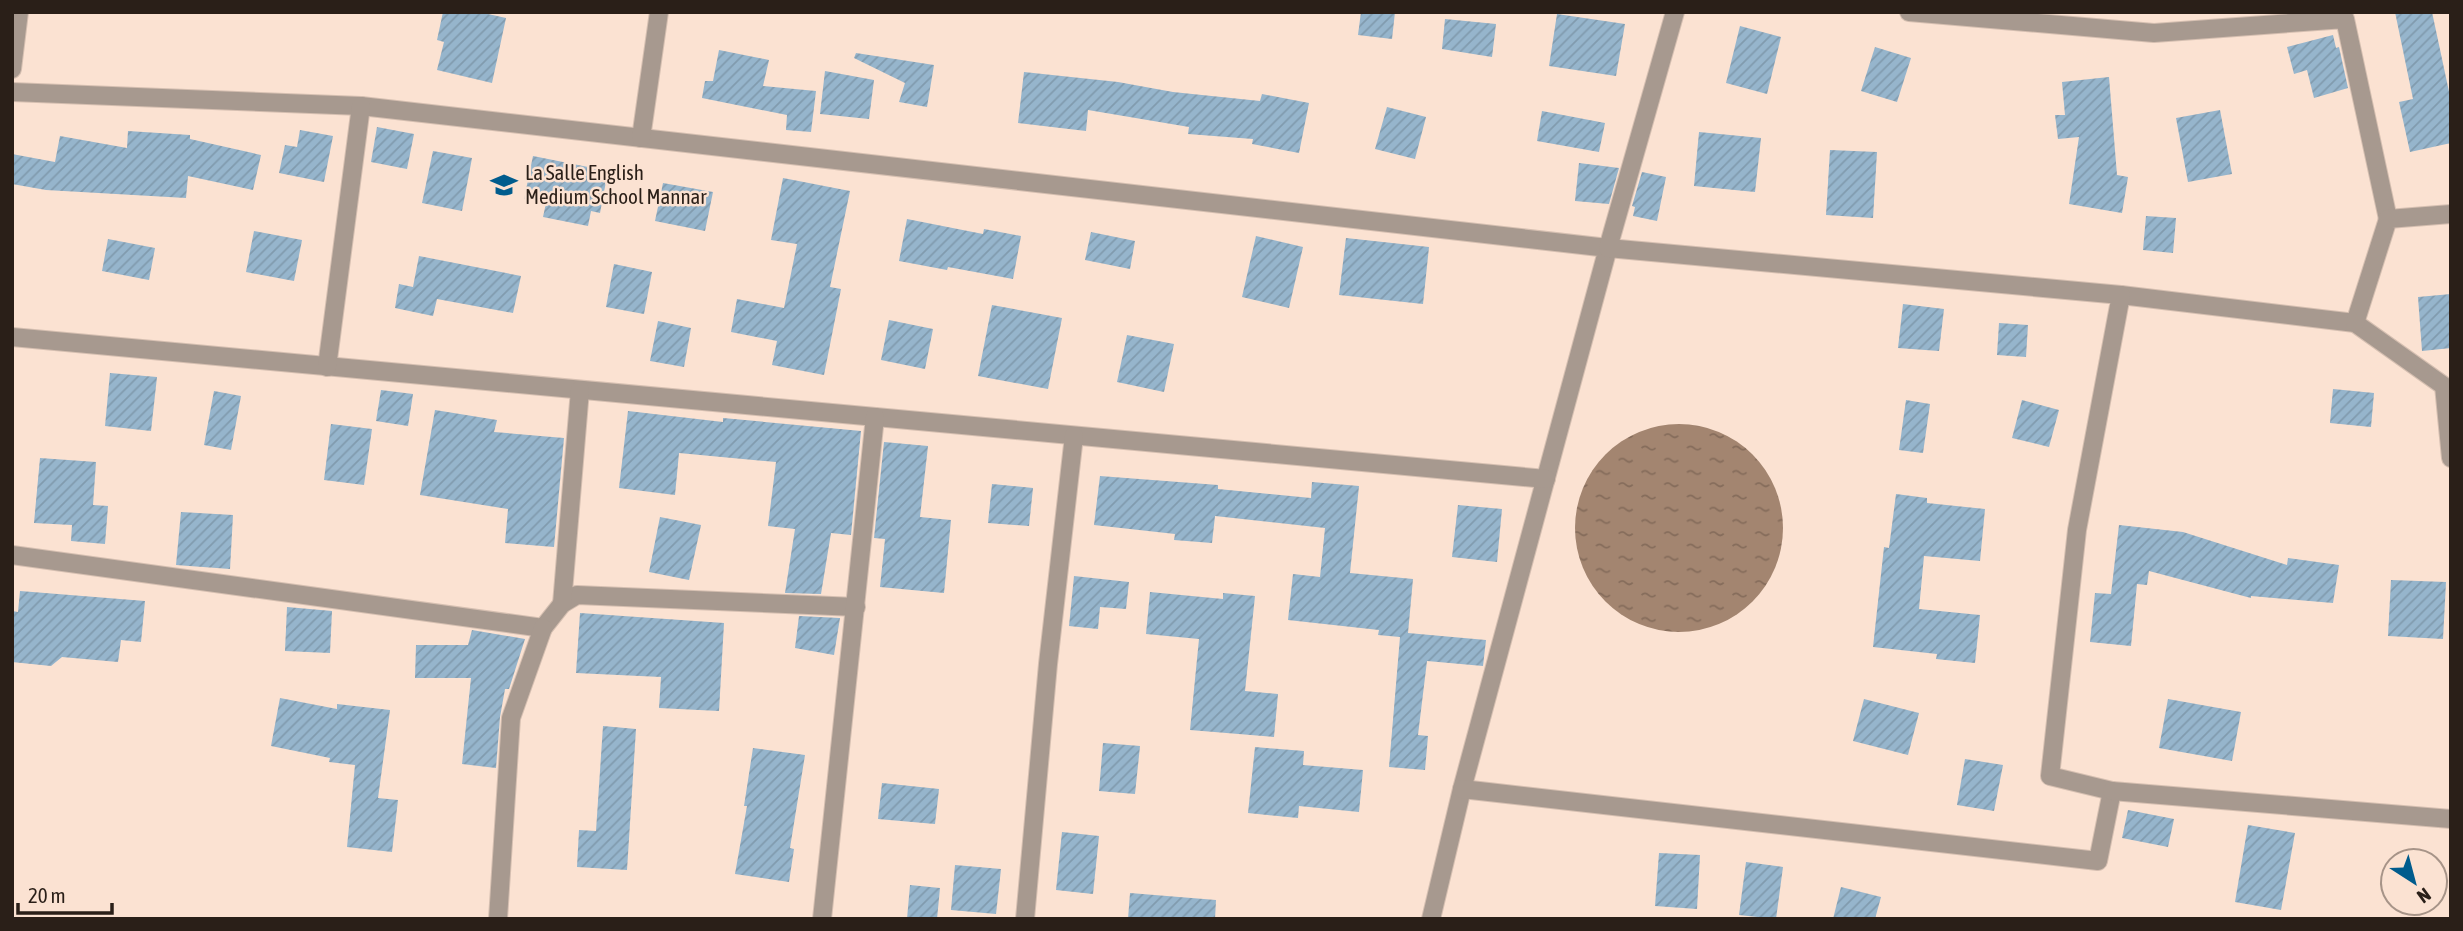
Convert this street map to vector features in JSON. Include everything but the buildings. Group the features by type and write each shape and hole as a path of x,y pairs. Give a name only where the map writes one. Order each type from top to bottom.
{"street":[{"path":"12,69 19,12"},
{"path":"641,138 660,12"},
{"path":"1431,919 1462,789 1608,248 1675,12"},
{"path":"1909,12 2154,33 2344,16 2388,219 2355,323"},
{"path":"12,92 361,106 1608,248 2121,295 2355,323 2444,386 2451,458"},
{"path":"327,367 361,106"},
{"path":"2388,219 2451,215"},
{"path":"2121,295 2077,530 2050,776 2112,791 2451,820"},
{"path":"12,338 1546,479"},
{"path":"562,604 580,390"},
{"path":"822,919 875,417"},
{"path":"1025,919 1048,664 1074,436"},
{"path":"12,555 543,628"},
{"path":"498,919 511,718 543,628 562,604 577,596 856,607"},
{"path":"1462,789 2098,861 2112,791"}],"water":[{"path":"1679,424 1719,432 1737,441 1753,454 1766,470 1775,488 1783,528 1775,568 1766,586 1753,602 1737,615 1719,624 1679,632 1639,624 1621,615 1605,602 1592,586 1583,568 1575,528 1583,488 1592,470 1605,454 1621,441 1639,432"}],"place":[{"name":"La Salle English Medium School Mannar","path":"504,185"}]}
